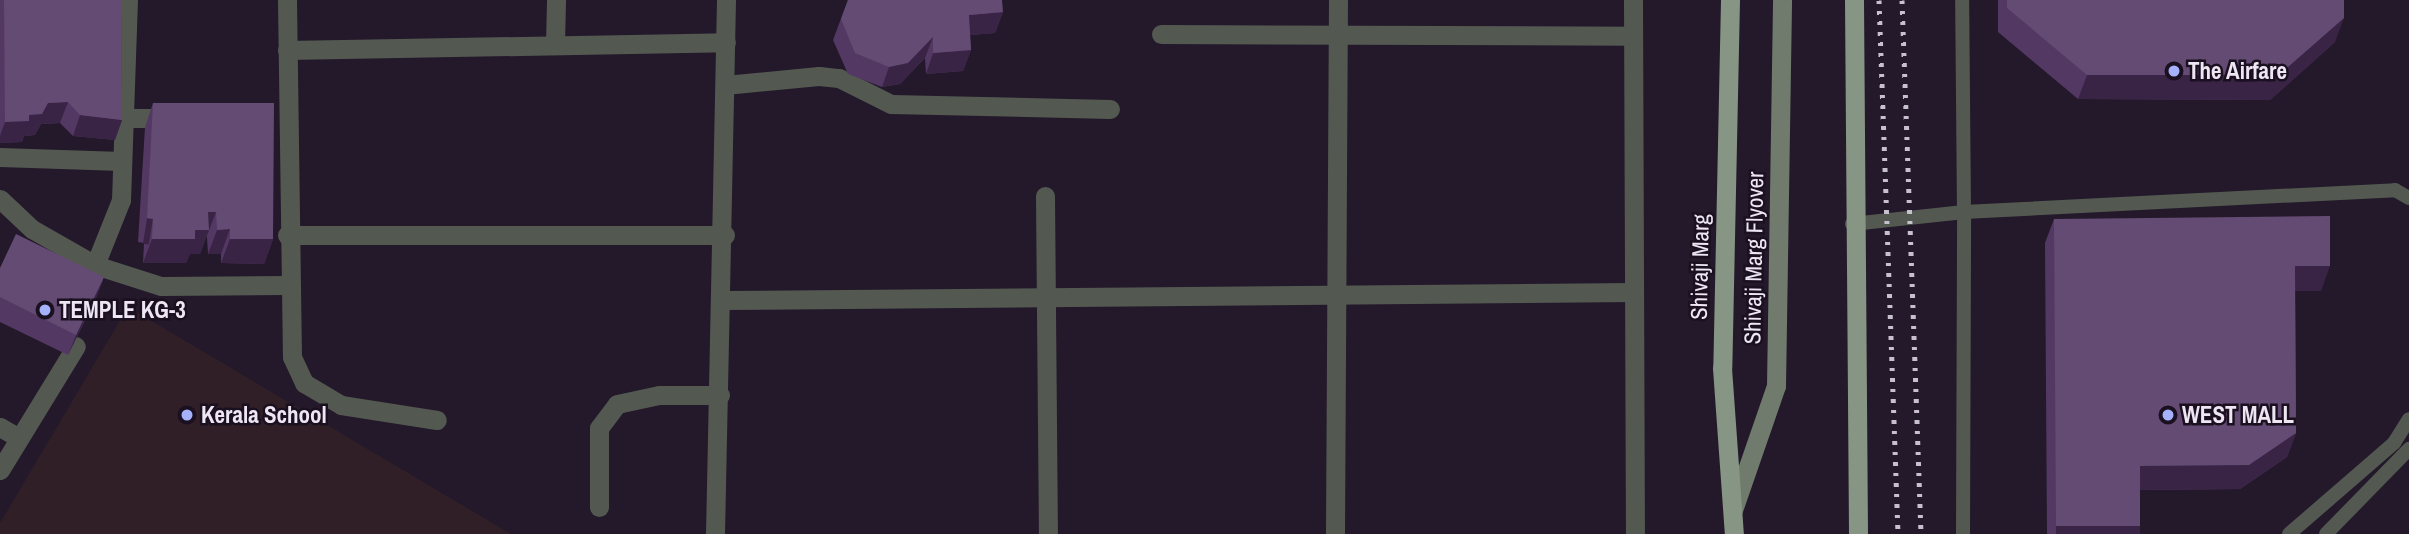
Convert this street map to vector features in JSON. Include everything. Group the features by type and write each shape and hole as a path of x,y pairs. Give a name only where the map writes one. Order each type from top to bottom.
{"main road":[{"name":"Shivaji Marg","path":"1730,0 1722,368 1734,534"},
{"name":"Shivaji Marg Flyover","path":"1733,510 1776,387 1782,0"},
{"path":"1854,0 1852,224 1858,534"}],"street":[{"path":"95,265 121,200 128,0"},
{"path":"287,0 287,285 292,357 304,383 365,412 437,420"},
{"path":"555,45 556,0"},
{"path":"715,534 724,300 726,0"},
{"path":"1335,534 1338,0"},
{"path":"1633,0 1635,534"},
{"path":"1160,34 1633,36"},
{"path":"287,50 726,42"},
{"path":"725,85 819,76 839,78 891,104 1110,109"},
{"path":"124,118 192,117"},
{"path":"260,117 287,117"},
{"path":"0,157 122,160"},
{"path":"1045,196 1050,297 1048,534"},
{"path":"0,199 32,229 95,265 161,286 287,285"},
{"path":"287,235 725,235"},
{"path":"724,300 1634,292"},
{"path":"0,470 76,346"},
{"path":"599,507 599,428 617,404 659,395 720,395"},
{"path":"0,427 19,438"}],"lane":[{"path":"1962,0 1963,534"},
{"path":"1852,224 1964,212 2395,190 2409,198"},
{"path":"2296,532 2394,443 2409,419"},
{"path":"2326,534 2409,449"}],"shaded area":[{"name":"Kerala School","path":"128,307 511,534 0,534 0,523"}],"building":[{"path":"4,0 121,0 122,120 80,115 68,102 48,103 42,114 29,115 29,121 5,122"},
{"path":"848,0 1002,0 1003,12 969,15 971,50 933,53 933,37 908,63 889,67 855,53 841,19"},
{"name":"The Airfare","path":"2007,0 2344,0 2344,18 2279,75 2087,75 2007,8"},
{"path":"153,103 274,103 273,239 230,239 230,229 217,230 216,212 208,212 209,230 195,230 195,239 152,239 153,219 147,218"},
{"path":"2330,216 2330,266 2295,266 2296,433 2249,465 2140,466 2140,526 2056,526 2054,219"},
{"name":"TEMPLE KG-3","path":"16,234 104,277 76,335 0,297 0,268"}],"railway":[{"path":"1879,0 1898,534"},
{"path":"1902,0 1921,534"}],"place":[{"name":"The Airfare","path":"2174,71"},
{"name":"TEMPLE KG-3","path":"45,310"},
{"name":"Kerala School","path":"187,415"},
{"name":"WEST MALL","path":"2168,415"}]}
